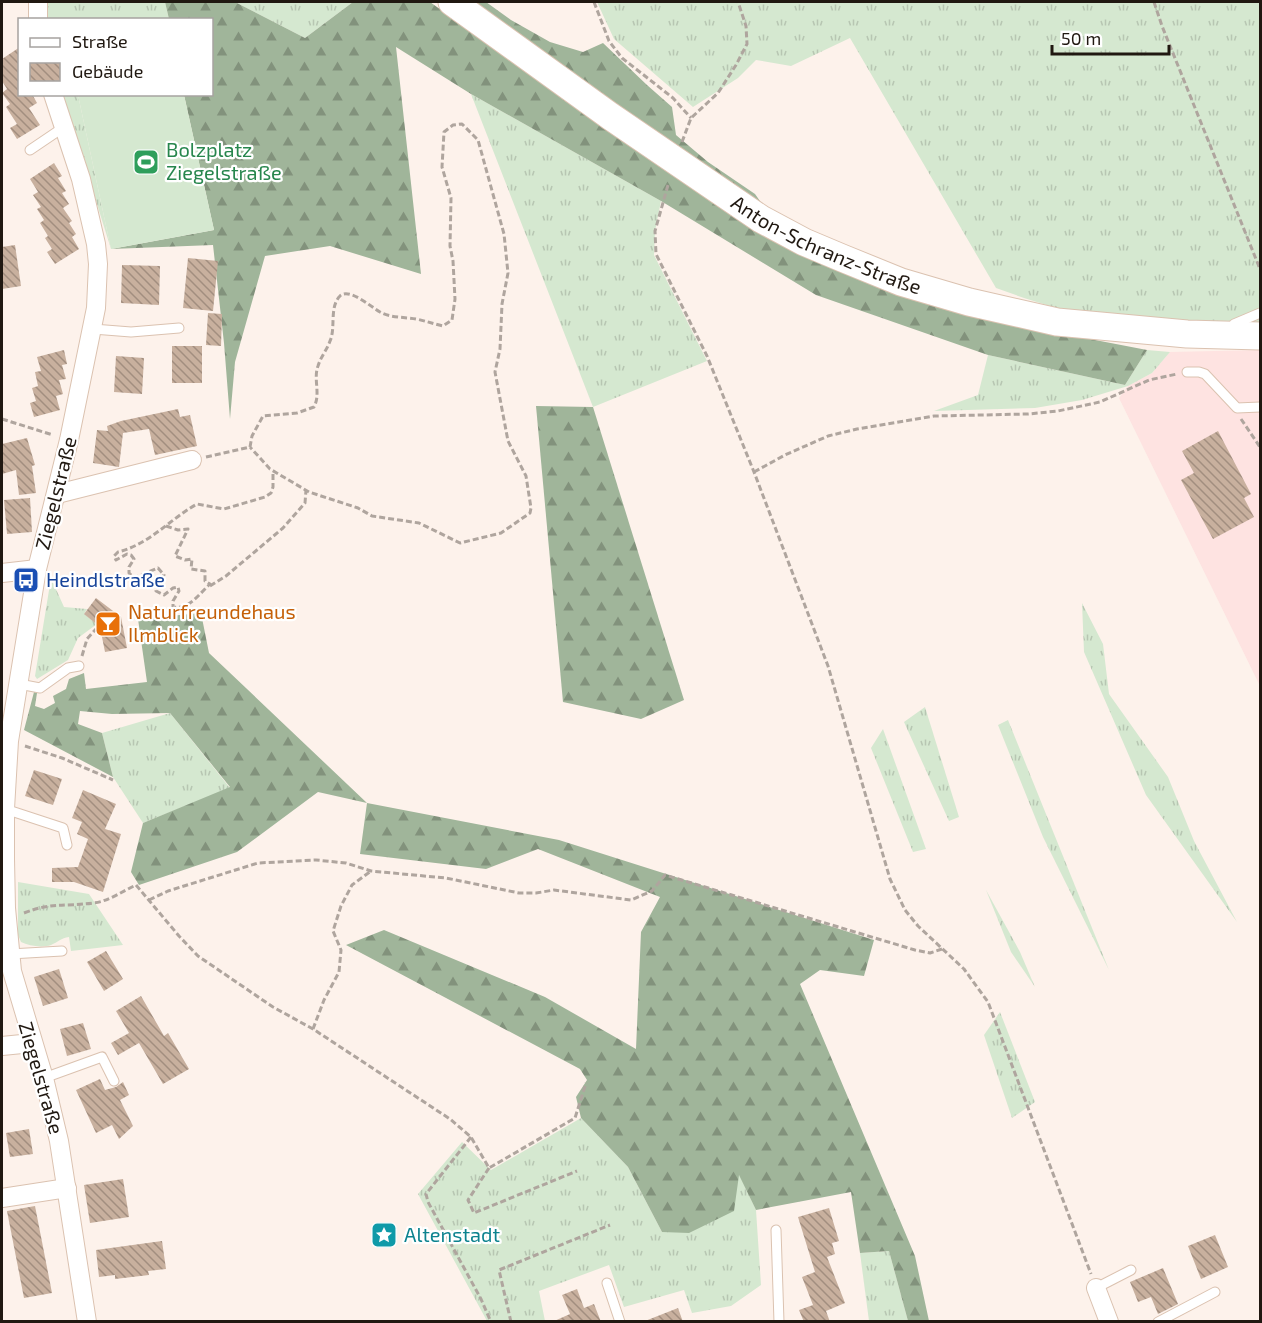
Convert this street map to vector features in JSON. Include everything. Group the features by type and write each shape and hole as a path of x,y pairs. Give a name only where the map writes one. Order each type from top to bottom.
{"main road":[{"name":"Anton-Schranz-Straße","path":"452,2 601,110 760,219 804,242 901,282 969,302 1057,322 1187,334 1260,336"}],"street":[{"path":"38,2 38,18"},
{"name":"Ziegelstraße","path":"54,96 81,179 96,244 98,286 93,329 38,569 19,684 5,741 5,912 15,987 44,1078 59,1141 87,1322"},
{"path":"57,494 192,460"},
{"path":"2,573 38,569"},
{"path":"2,1047 32,1043"},
{"path":"2,1198 67,1188"},
{"path":"1096,1288 1109,1322"}],"lane":[{"path":"30,150 64,127"},
{"path":"1228,335 1234,324 1260,313"},
{"path":"93,329 131,332 179,328"},
{"path":"1187,372 1205,374 1237,408 1260,407"},
{"path":"19,684 40,688 68,668 79,666"},
{"path":"5,809 63,828 67,845"},
{"path":"10,954 62,951"},
{"path":"44,1078 102,1057 114,1081"},
{"path":"776,1230 779,1322"},
{"path":"1096,1288 1131,1270"},
{"path":"607,1283 620,1322"},
{"path":"1158,1322 1215,1292"}],"path":[{"path":"594,2 609,41 622,58 673,98 691,118"},
{"path":"682,143 691,118 717,93 747,44 746,26 738,2"},
{"path":"1154,2 1260,269"},
{"path":"453,124 462,124 478,140 504,234 508,273 502,304 500,349 495,372 508,441 526,476 530,513 501,533 460,543 419,523 372,516 358,508 320,497 273,472 250,447 252,436 263,416 297,412 314,406 317,402 315,378 317,367 331,340 339,296 348,293 383,314 443,326 452,320 455,299 450,246 451,198 444,175 442,153 444,132 453,124"},
{"path":"668,185 655,231 656,255 707,356 828,666 890,879 905,910 918,926 964,969 988,1002 1096,1288"},
{"path":"754,472 828,436 857,429 934,416 1058,411 1100,402 1149,380 1187,372"},
{"path":"1237,408 1241,419 1260,447"},
{"path":"2,419 69,440"},
{"path":"192,460 250,447"},
{"path":"273,472 273,488 271,493 265,497 224,509 197,504 143,542 118,552 114,556 116,560 127,554 131,555 134,559 129,567 129,573 134,578 158,568 161,569 164,575 159,580 156,591 164,595 178,587 179,591 173,601 173,608 180,609 188,606 207,587 226,576 283,528 305,503 306,490"},
{"path":"166,526 178,530 188,529 174,556 185,560 192,559 190,569 205,571 204,581 210,584 207,587"},
{"path":"79,666 87,639 96,629"},
{"path":"31,748 62,758 113,780"},
{"path":"149,900 168,891 258,862 316,860 346,863 370,871 446,878 519,893 554,890 631,900 652,891 665,875 915,950 930,953 942,949"},
{"path":"313,1029 324,1000 339,972 341,950 333,931 341,906 352,885 370,871"},
{"path":"5,912 54,904 95,903 136,885 198,956 273,1007 313,1029 450,1119 471,1137 489,1168"},
{"path":"577,1171 474,1214 468,1200 489,1168 575,1118 586,1083"},
{"path":"471,1137 426,1194 428,1202 481,1299 491,1322"},
{"path":"512,1322 499,1270 610,1225"}],"shaded area":[{"path":"1260,350 1260,686 1119,398 1128,386 1152,373 1170,352"}],"green space":[{"path":"47,2 165,2 169,18 47,18"},
{"path":"165,2 235,2 305,38 353,2 430,2 610,132 992,320 1147,350 1125,385 988,355 816,295 661,201 471,94 396,47 421,274 330,246 265,256 235,362 230,419 213,245 111,249 214,230 184,96 213,96 213,18 169,18"},
{"path":"235,2 353,2 305,38"},
{"path":"450,2 486,2 511,20 550,42 583,52 603,43 672,107 676,135 708,162 755,194 767,211"},
{"path":"597,2 1260,2 1260,324 1203,325 1082,316 996,288 850,38 791,66 756,60 738,78 693,107 614,39"},
{"path":"471,94 661,201 655,231 654,255 707,361 593,407"},
{"path":"63,96 78,96 111,249"},
{"name":"Bolzplatz Ziegelstraße","path":"78,96 184,96 214,230 111,249"},
{"path":"1147,350 1170,352 1152,373 1128,386 1082,400 1035,408 934,411 978,395 988,355 1125,385"},
{"path":"536,406 593,407 684,700 641,719 563,702"},
{"path":"51,578 64,607 87,609 84,614 97,624 78,638 68,660 37,679 35,676"},
{"path":"1082,603 1103,644 1109,694 1168,777 1194,841 1237,922 1146,795 1084,652"},
{"path":"201,613 209,653 367,803 318,792 237,852 139,885 131,872 143,823 230,787 170,713 112,714 80,711 78,724 102,733 113,777 24,730 34,692 37,693 35,706 44,709 55,703 53,696 66,689 69,679 84,673 86,689 147,682 138,619"},
{"path":"925,707 959,817 949,821 904,722"},
{"path":"170,713 230,788 143,823 113,777 102,733"},
{"path":"1008,720 1109,970 1043,837 998,725"},
{"path":"883,729 926,849 913,852 871,748"},
{"path":"367,803 559,840 874,940 864,976 820,970 800,984 915,1256 929,1321 908,1321 889,1251 860,1253 851,1192 756,1210 739,1175 734,1211 689,1233 662,1232 628,1167 581,1118 576,1097 587,1080 580,1069 346,945 384,930 545,997 636,1049 641,932 660,897 538,849 486,869 360,854"},
{"path":"18,882 89,894 123,945 71,951 69,937 44,946 21,942 18,935"},
{"path":"986,890 1020,952 1035,987 1011,952"},
{"path":"1000,1012 1035,1102 1012,1118 984,1035"},
{"path":"581,1118 628,1167 662,1232 739,1174 756,1210 761,1285 731,1306 692,1313 684,1290 624,1307 609,1265 539,1291 545,1321 487,1321 418,1194 462,1142 491,1170"},
{"path":"889,1251 908,1321 869,1321 860,1253"}],"building":[{"path":"18,48 18,96 33,96 37,103 29,108 40,125 17,139 10,128 17,124 6,107 10,104 2,93 7,89 2,81 2,59"},
{"path":"54,163 62,176 58,178 66,191 62,193 69,204 63,208 72,221 69,223 76,234 72,237 79,249 55,264 47,252 52,249 45,238 48,236 40,223 44,220 37,209 41,207 33,195 38,192 30,179"},
{"path":"15,245 21,286 2,289 2,247"},
{"path":"188,258 218,261 213,311 183,308"},
{"path":"122,265 160,266 159,305 121,303"},
{"path":"208,313 222,314 221,346 206,345"},
{"path":"172,346 202,346 202,383 172,383"},
{"path":"64,350 67,364 62,365 66,379 59,380 63,394 56,396 60,410 34,417 30,403 36,401 32,388 38,386 35,372 41,371 37,357"},
{"path":"116,356 144,358 142,394 114,392"},
{"path":"178,409 180,417 190,415 197,446 155,455 149,429 123,433 119,467 93,463 97,430 108,431 107,426 121,421"},
{"path":"1218,431 1251,494 1244,498 1254,517 1213,539 1181,480 1194,473 1182,451"},
{"path":"27,438 35,465 32,466 36,493 19,495 16,470 2,474 2,444"},
{"path":"30,498 32,532 7,534 4,500"},
{"path":"96,598 121,617 127,648 105,652 100,627 84,614"},
{"path":"34,770 62,779 53,805 25,796"},
{"path":"83,790 116,804 105,829 121,834 103,892 74,882 52,882 52,868 78,867 88,839 77,834 82,822 72,818"},
{"path":"106,951 123,979 104,991 87,962"},
{"path":"59,969 68,998 43,1006 34,977"},
{"path":"141,996 164,1036 168,1033 189,1069 163,1084 139,1043 118,1055 111,1043 129,1033 116,1011"},
{"path":"83,1023 91,1049 67,1056 60,1029"},
{"path":"100,1079 105,1090 123,1082 129,1095 120,1100 133,1126 119,1139 112,1125 96,1133 76,1090"},
{"path":"29,1129 33,1154 10,1157 6,1133"},
{"path":"123,1179 129,1217 90,1223 84,1185"},
{"path":"35,1206 52,1293 24,1298 7,1211"},
{"path":"829,1208 839,1241 832,1243 835,1254 827,1257 845,1303 826,1311 830,1322 804,1322 799,1310 813,1305 802,1277 815,1272 798,1217"},
{"path":"1215,1235 1228,1267 1201,1279 1188,1246"},
{"path":"162,1241 166,1269 148,1271 149,1275 115,1279 115,1275 99,1277 96,1250"},
{"path":"1163,1268 1178,1304 1158,1314 1151,1297 1138,1302 1130,1282"},
{"path":"577,1289 584,1308 594,1304 601,1322 552,1322 570,1314 562,1295"},
{"path":"678,1308 683,1322 645,1322 645,1321"}],"place":[{"name":"Bolzplatz Ziegelstraße","path":"146,162"},
{"name":"Heindlstraße","path":"26,580"},
{"name":"Naturfreundehaus Ilmblick","path":"108,624"},
{"name":"Altenstadt","path":"384,1235"}]}
